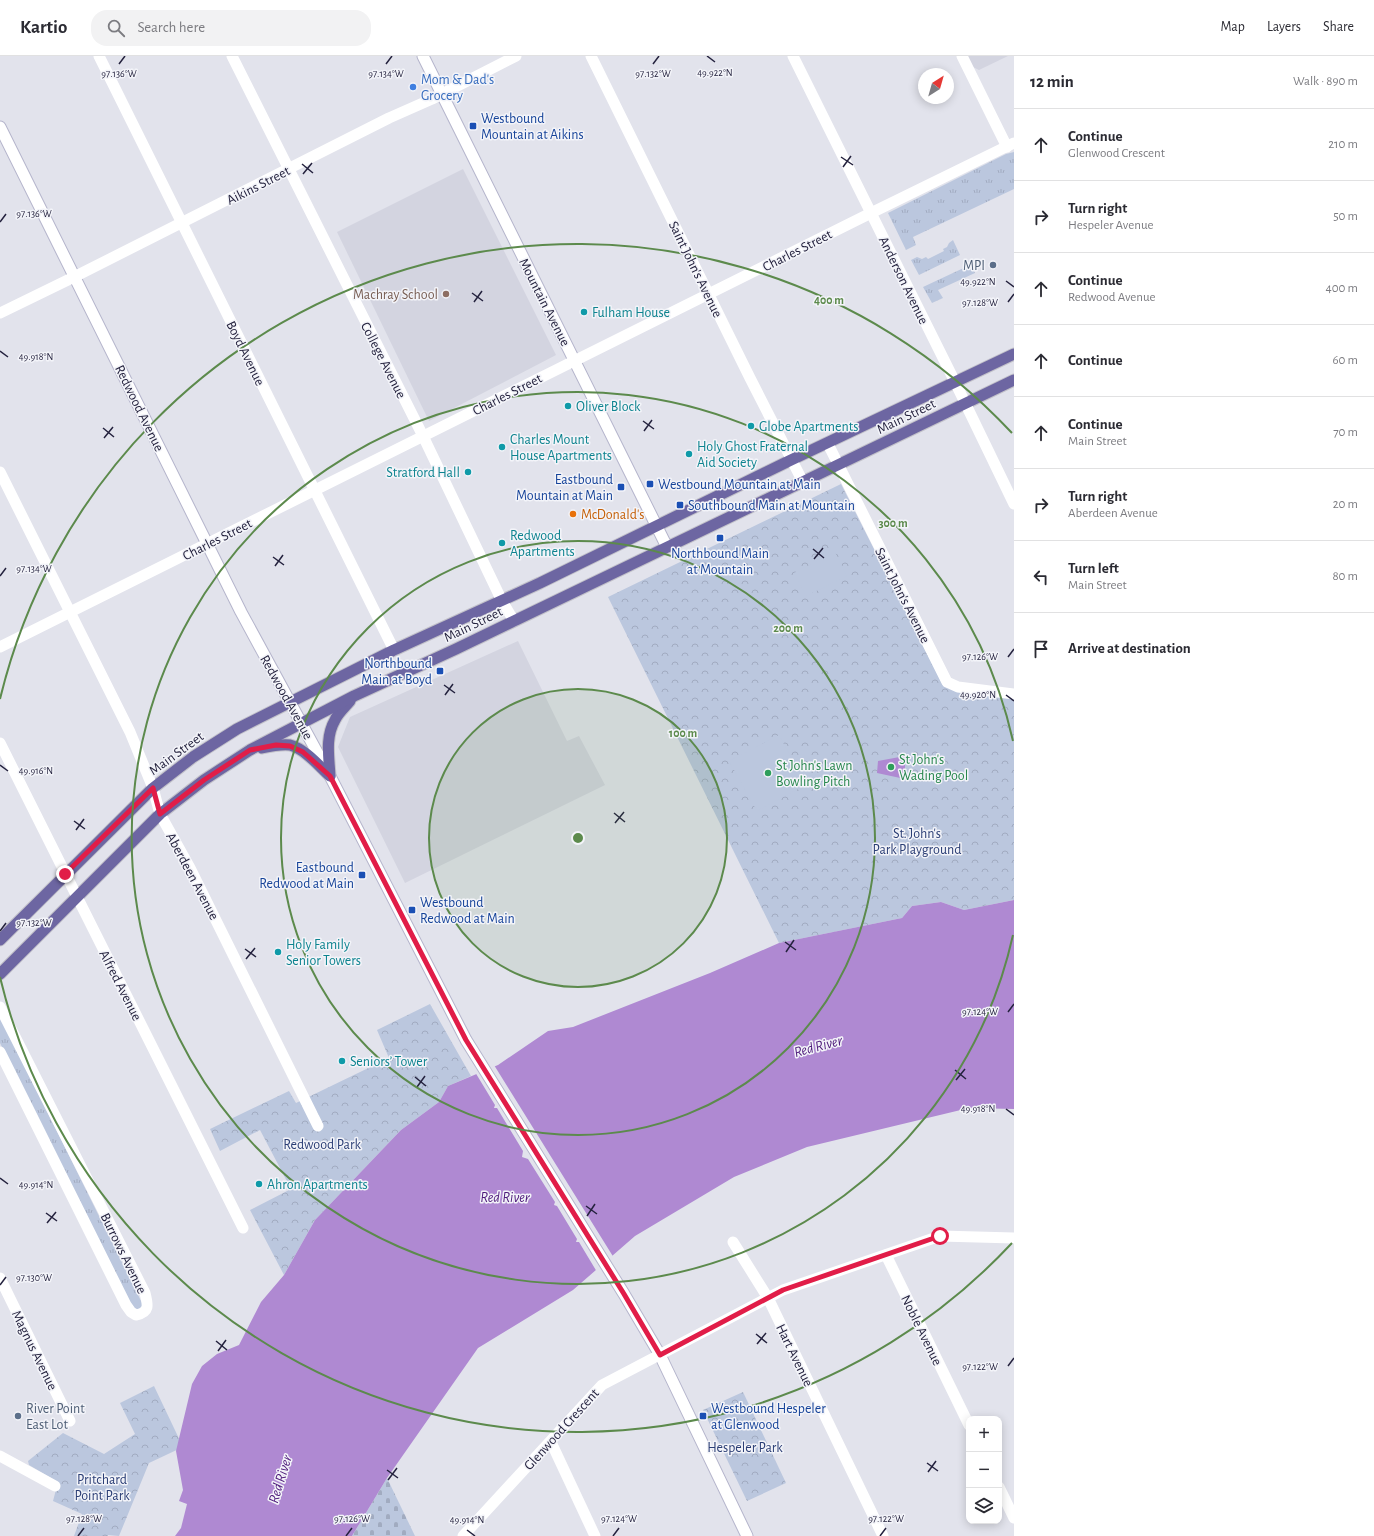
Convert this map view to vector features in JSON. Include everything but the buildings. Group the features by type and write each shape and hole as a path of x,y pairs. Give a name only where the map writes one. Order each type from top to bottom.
{"main road":[{"name":"Main Street","path":"0,940 153,788 193,757 237,729 394,650 540,583 791,460 828,444 1014,354"},
{"name":"Main Street","path":"0,974 160,814 204,780 250,750 354,696 514,621 1014,380"},
{"path":"330,776 328,746 331,728 335,719 354,696"},
{"path":"250,750 276,745 290,746 303,752 330,776"}],"street":[{"name":"Boyd Avenue","path":"98,56 394,650"},
{"name":"College Avenue","path":"232,56 423,436 502,601 514,621"},
{"name":"Mountain Avenue","path":"423,56 668,547"},
{"name":"Aikins Street","path":"0,313 516,56"},
{"name":"Saint John's Avenue","path":"591,56 708,294 803,482"},
{"name":"Anderson Avenue","path":"793,56 1014,504"},
{"path":"962,56 1011,145"},
{"name":"Redwood Avenue","path":"0,127 207,544 289,702 330,776 466,1040 624,1294 660,1355 747,1536"},
{"name":"Charles Street","path":"0,647 574,360 1011,145"},
{"name":"Saint John's Avenue","path":"828,444 947,682 958,687 1014,694"},
{"name":"Aberdeen Avenue","path":"0,472 130,732 153,788 160,814 190,868 318,1126"},
{"name":"Alfred Avenue","path":"0,742 243,1228"},
{"name":"Burrows Avenue","path":"0,1007 145,1293 148,1304 146,1310 142,1314 136,1315 131,1312 126,1305 0,1052"},
{"name":"Glenwood Crescent","path":"464,1536 602,1385 783,1290 886,1256 940,1236 1014,1238"},
{"name":"Hart Avenue","path":"732,1242 768,1298 883,1536"},
{"name":"Noble Avenue","path":"886,1256 966,1419"},
{"name":"Magnus Avenue","path":"0,1278 70,1421"},
{"path":"551,1442 595,1536"},
{"path":"0,1456 55,1486"},
{"path":"999,1488 1014,1518"}],"shaded area":[{"path":"967,56 1008,56 979,70 973,67"},
{"name":"Machray School","path":"463,169 556,355 429,421 337,232"},
{"path":"518,641 567,741 579,736 605,785 405,883 338,747 350,717"}],"green space":[{"path":"1014,152 1014,189 913,237 916,245 906,250 888,213 1006,154"},
{"path":"953,240 960,255 919,275 911,260 917,257 922,259 926,257 928,259 944,251 943,249"},
{"path":"970,265 975,273 938,290 943,298 932,303 923,287"},
{"name":"St. John's Park Playground","path":"841,484 944,687 1014,697 1014,900 964,910 941,902 912,906 902,918 779,943 608,597"},
{"path":"835,552 847,576 806,596 794,573"},
{"name":"St John's Lawn Bowling Pitch","path":"779,735 806,785 757,811 729,761"},
{"name":"Redwood Park","path":"430,1004 471,1076 448,1086 439,1102 401,1130 315,1220 284,1275 250,1210 291,1189 260,1130 220,1151 210,1129 289,1091 296,1103 389,1058 377,1030"},
{"path":"0,1016 143,1305 138,1311 132,1309 0,1043"},
{"name":"Pritchard Point Park","path":"154,1386 183,1447 149,1463 119,1536 74,1536 82,1514 53,1501 58,1482 29,1465 28,1461 63,1433 104,1454 135,1434 120,1403"},
{"name":"Hespeler Park","path":"743,1392 786,1483 747,1501 703,1410"},
{"path":"387,1478 415,1536 352,1536"}],"water":[{"name":"St John's Wading Pool","path":"905,756 905,779 877,773 878,761"},
{"name":"Red River","path":"1014,900 1014,1109 969,1108 807,1147 734,1177 635,1236 573,1290 478,1348 387,1478 352,1536 175,1536 181,1528 187,1504 179,1501 183,1490 176,1451 192,1384 202,1366 217,1354 239,1345 261,1302 284,1275 315,1220 401,1130 439,1102 448,1086 498,1065 548,1031 573,1027 710,973 779,943 902,918 912,906 941,902 964,910"}],"pier":[{"path":"494,1065 614,1258 597,1272 579,1242 576,1242 577,1239 557,1206 554,1205 555,1202 528,1159 522,1157 523,1151 497,1108 494,1108 495,1105 475,1072"}],"place":[{"name":"Mom & Dad's Grocery","path":"413,87"},
{"name":"Westbound Mountain at Aikins","path":"473,126"},
{"name":"MPI","path":"993,265"},
{"name":"Machray School","path":"446,294"},
{"name":"Fulham House","path":"584,312"},
{"name":"Oliver Block","path":"568,406"},
{"name":"Globe Apartments","path":"751,426"},
{"name":"Charles Mount House Apartments","path":"502,447"},
{"name":"Holy Ghost Fraternal Aid Society","path":"689,454"},
{"name":"Stratford Hall","path":"468,472"},
{"name":"Westbound Mountain at Main","path":"650,484"},
{"name":"Eastbound Mountain at Main","path":"621,487"},
{"name":"Southbound Main at Mountain","path":"680,505"},
{"name":"McDonald's","path":"573,514"},
{"name":"Northbound Main at Mountain","path":"720,538"},
{"name":"Redwood Apartments","path":"502,543"},
{"name":"Northbound Main at Boyd","path":"440,671"},
{"name":"St John's Wading Pool","path":"891,767"},
{"name":"St John's Lawn Bowling Pitch","path":"768,773"},
{"name":"Eastbound Redwood at Main","path":"362,875"},
{"name":"Westbound Redwood at Main","path":"412,910"},
{"name":"Holy Family Senior Towers","path":"278,952"},
{"name":"Seniors’ Tower","path":"342,1061"},
{"name":"Ahron Apartments","path":"259,1184"},
{"name":"River Point East Lot","path":"18,1416"},
{"name":"Westbound Hespeler at Glenwood","path":"703,1416"}],"route":[{"path":"65,874 153,788 160,814 204,780 250,750 276,745 290,746 303,752 330,776 466,1040 624,1294 660,1355 783,1290 886,1256 940,1236"}]}
